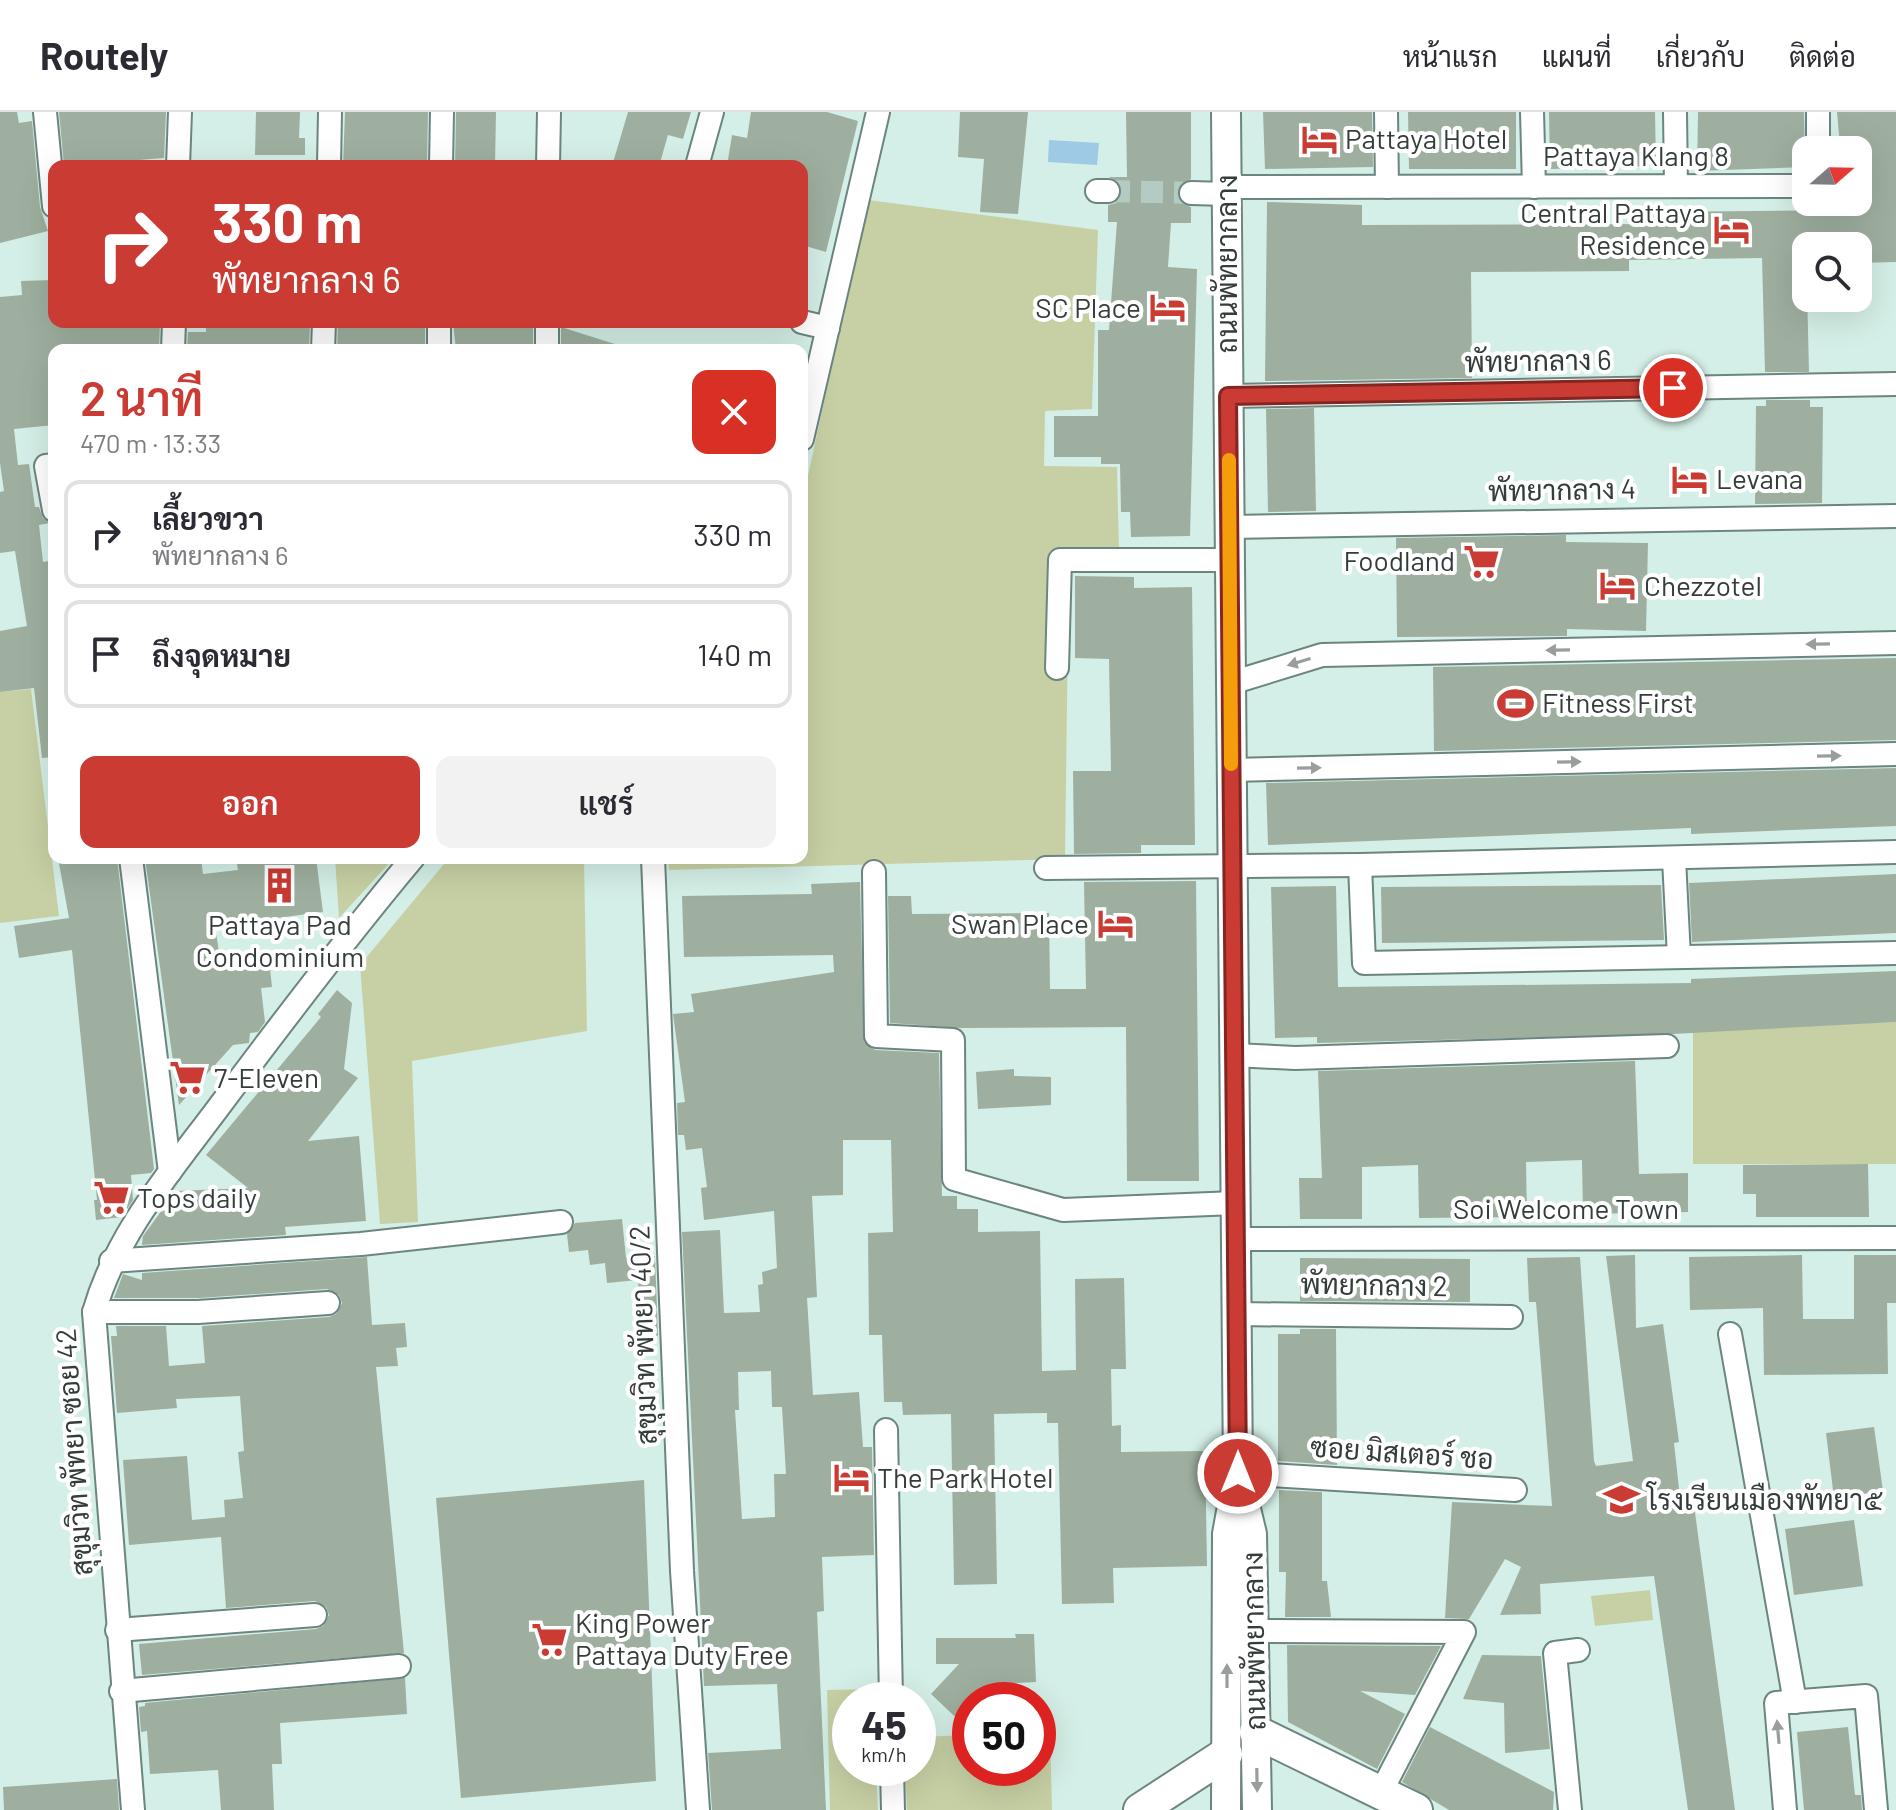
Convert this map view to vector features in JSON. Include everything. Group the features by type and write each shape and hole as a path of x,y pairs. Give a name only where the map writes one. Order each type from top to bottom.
{"highway":[{"path":"1256,1732 1382,1790 1416,1810"},
{"path":"1140,1810 1226,1754"}],"main road":[{"name":"ถนนพัทยากลาง","path":"1226,112 1238,1473 1227,1534 1226,1810"},
{"name":"ถนนพัทยากลาง","path":"1238,1473 1252,1534 1257,1810"}],"street":[{"path":"45,112 50,160"},
{"path":"178,160 180,112"},
{"path":"329,160 330,112"},
{"path":"441,160 442,112"},
{"path":"548,160 549,112"},
{"path":"699,160 712,112"},
{"path":"808,413 878,112"},
{"path":"1386,112 1387,187"},
{"path":"1532,112 1534,187"},
{"path":"1675,112 1676,186"},
{"path":"1818,112 1818,136"},
{"name":"Pattaya Klang 8","path":"1191,193 1387,187 1792,186"},
{"path":"808,323 828,328"},
{"name":"พัทยากลาง 6","path":"1228,396 1896,384"},
{"name":"พัทยากลาง 4","path":"1230,527 1896,516"},
{"path":"1057,668 1060,560 1230,560"},
{"path":"1231,683 1322,655 1896,643"},
{"path":"1231,770 1896,754"},
{"path":"1046,868 1360,865 1896,852"},
{"path":"1674,859 1679,957"},
{"path":"132,864 170,1172"},
{"name":"สุขุมวิท พัทยา ซอย 42","path":"133,1810 121,1691 94,1312 111,1261 170,1172 330,958 408,864"},
{"name":"สุขุมวิท พัทยา 40/2","path":"653,864 682,1555 698,1810"},
{"path":"1360,865 1364,963 1896,953"},
{"path":"874,872 876,1036 953,1040 954,1179 1063,1210 1235,1203"},
{"path":"1234,1055 1295,1058 1667,1046"},
{"path":"111,1261 361,1244 561,1222"},
{"name":"Soi Welcome Town","path":"1236,1239 1896,1238"},
{"path":"94,1312 198,1312 328,1303"},
{"name":"พัทยากลาง 2","path":"1236,1314 1511,1317"},
{"path":"1730,1334 1795,1702"},
{"path":"886,1430 891,1682"},
{"name":"ซอย มิสเตอร์ ชอ","path":"1238,1473 1515,1490"},
{"path":"117,1630 315,1615"},
{"path":"1253,1631 1464,1632 1382,1790"},
{"path":"1570,1810 1555,1653 1578,1650"},
{"path":"121,1691 399,1666"},
{"path":"1785,1810 1776,1703 1866,1696 1876,1810"},
{"path":"892,1786 893,1810"}],"green space":[{"path":"868,200 1098,230 1092,409 1045,411 1044,466 1117,467 1119,550 1069,548 1065,859 669,870 668,864 808,864 808,475"},
{"path":"31,689 48,827 48,864 53,864 59,916 0,923 0,692"},
{"path":"335,864 388,864 339,918"},
{"path":"444,864 584,864 587,1031 412,1061 418,1222 380,1224 360,965"},
{"path":"1896,1022 1896,1164 1693,1164 1693,1030"},
{"path":"1650,1590 1653,1620 1595,1626 1591,1596"},
{"path":"827,1690 832,1690 832,1786 877,1786 878,1810 830,1810"},
{"path":"936,1736 952,1736 952,1786 1051,1786 1052,1810 907,1810 906,1786 936,1786"}],"water":[{"path":"1049,140 1099,143 1097,165 1048,162"}],"building":[{"path":"0,112 17,112 19,123 32,121 40,207 48,231 0,243"},
{"path":"59,112 166,112 164,158 63,160"},
{"path":"256,112 300,112 299,138 305,138 305,155 255,155"},
{"path":"345,112 428,112 427,160 343,160"},
{"path":"456,112 496,112 495,160 455,160"},
{"path":"628,112 691,112 683,139 668,135 661,160 614,160"},
{"path":"751,112 827,112 858,121 826,252 808,247 808,160 728,160 732,135 747,138"},
{"path":"960,112 1028,112 1018,214 980,212 984,159 958,157"},
{"path":"1126,112 1191,112 1191,179 1180,185 1177,193 1183,204 1191,207 1191,223 1171,223 1168,267 1197,269 1190,536 1131,537 1130,512 1121,512 1120,464 1101,464 1101,457 1054,457 1054,416 1098,416 1098,330 1109,330 1117,222 1108,222 1108,205 1116,203 1122,192 1120,183 1109,177 1127,177"},
{"name":"Pattaya Hotel","path":"1263,112 1372,112 1373,167 1265,169"},
{"path":"1408,112 1516,112 1516,169 1409,169"},
{"path":"1549,112 1655,112 1656,166 1550,169"},
{"path":"1698,112 1804,112 1804,136 1792,136 1792,167 1697,171"},
{"path":"1837,112 1896,112 1896,262 1872,263 1872,232 1792,232 1792,312 1808,312 1809,372 1765,372 1762,258 1629,260 1629,271 1471,272 1472,378 1265,381 1267,202 1362,205 1362,225 1653,224 1652,212 1792,211 1792,216 1872,216 1872,136 1839,136"},
{"path":"48,280 48,328 160,328 159,344 48,344 48,426 14,429 18,465 29,464 35,507 39,507 48,522 39,525 43,562 48,561 48,758 42,758 34,688 0,692 0,631 27,626 15,551 0,553 0,492 4,491 0,463 0,297 22,295 21,281"},
{"path":"206,328 310,328 309,344 187,344 188,332 206,332"},
{"path":"338,328 425,328 425,344 337,344"},
{"path":"454,328 533,328 533,344 455,344"},
{"path":"561,328 564,328 615,344 561,344"},
{"path":"1766,400 1810,400 1810,407 1823,407 1822,503 1755,504 1756,406 1766,406"},
{"path":"1314,408 1316,511 1268,512 1266,409"},
{"name":"Foodland","path":"1566,535 1566,542 1648,543 1646,631 1567,629 1567,636 1397,637 1396,538"},
{"path":"1075,576 1134,577 1134,588 1192,587 1195,845 1141,845 1141,853 1074,854 1073,771 1111,771 1109,659 1075,658"},
{"path":"1896,658 1896,740 1434,751 1433,667"},
{"path":"1896,768 1896,826 1691,834 1691,828 1268,845 1266,783"},
{"path":"59,864 118,864 154,1169 151,1173 131,1175 133,1200 122,1217 96,1220 94,1200 97,1200 72,950 19,958 14,926 69,918"},
{"path":"146,864 202,864 203,874 238,870 237,864 317,864 323,912 215,926 221,965 269,959 272,987 261,988 265,1022 258,1032 250,1033 249,1043 233,1045 179,1105"},
{"path":"1896,874 1896,933 1692,942 1689,883"},
{"path":"1196,881 1199,1181 1127,1181 1126,1027 961,1028 890,1023 888,896 911,896 912,914 1049,913 1050,989 1086,989 1084,882"},
{"path":"860,882 864,1042 875,1050 939,1053 942,1196 957,1196 957,1209 978,1209 978,1232 1040,1231 1042,1371 1076,1370 1075,1279 1124,1278 1126,1369 1111,1369 1112,1426 1121,1425 1121,1452 1205,1451 1207,1566 1113,1568 1114,1603 1062,1604 1058,1423 1047,1423 1047,1413 994,1414 997,1584 954,1585 951,1414 903,1415 902,1402 884,1402 882,1335 869,1335 868,1233 893,1232 891,1140 843,1140 843,1195 812,1196 817,1297 807,1298 813,1395 859,1392 863,1447 872,1447 874,1555 822,1557 824,1611 817,1612 826,1810 712,1810 708,1753 781,1749 777,1684 704,1686 682,1232 720,1230 724,1313 760,1312 758,1285 763,1284 762,1272 777,1268 774,1211 704,1220 701,1188 707,1187 702,1148 686,1150 684,1135 678,1135 677,1103 685,1102 673,1014 694,1012 691,994 834,972 833,955 684,957 682,896 812,894 811,884","holes":["771,1371 772,1407 782,1407 786,1474 774,1474 775,1517 742,1519 735,1410 739,1410 738,1372"]},
{"path":"1661,885 1664,940 1382,943 1381,887"},
{"path":"1336,886 1338,987 1691,983 1691,979 1896,971 1896,1022 1673,1034 1317,1043 1317,1037 1275,1038 1271,887"},
{"path":"337,990 352,1003 344,1069 358,1078 308,1141 359,1136 366,1221 285,1227 286,1235 142,1245 143,1236 176,1191 248,1188 206,1155 321,1017 318,1014"},
{"path":"1635,1061 1639,1174 1688,1173 1688,1212 1583,1214 1582,1160 1526,1162 1527,1217 1419,1218 1418,1165 1362,1167 1362,1219 1300,1219 1299,1178 1322,1178 1318,1071"},
{"path":"1014,1069 1014,1076 1051,1077 1051,1105 978,1109 976,1072"},
{"path":"1868,1164 1869,1217 1756,1217 1756,1194 1743,1194 1743,1165"},
{"path":"622,1219 626,1258 655,1256 658,1336 642,1336 638,1280 607,1283 605,1263 590,1265 588,1250 569,1252 567,1234 575,1223"},
{"path":"1635,1255 1636,1328 1663,1324 1679,1442 1674,1443 1681,1507 1694,1505 1735,1810 1688,1810 1654,1576 1540,1584 1541,1614 1500,1615 1521,1567 1505,1559 1469,1619 1445,1618 1452,1502 1552,1506 1536,1302 1529,1302 1527,1258 1580,1257 1596,1466 1633,1461 1606,1256"},
{"path":"1802,1255 1803,1319 1854,1319 1854,1255 1896,1255 1896,1303 1887,1303 1888,1374 1764,1375 1763,1308 1690,1310 1689,1257"},
{"path":"367,1257 372,1325 405,1323 407,1347 396,1348 398,1366 376,1367 404,1653 142,1675 139,1644 316,1629 323,1626 329,1615 326,1607 315,1601 226,1608 221,1537 129,1545 123,1460 187,1456 192,1520 225,1517 224,1500 243,1498 238,1452 244,1451 240,1396 176,1399 177,1408 117,1413 111,1336 117,1336 116,1326 166,1326 169,1366 205,1363 202,1326 329,1317 336,1314 342,1303 339,1295 327,1289 200,1298 114,1298 123,1274 142,1280 142,1273"},
{"path":"1300,1258 1470,1259 1470,1302 1300,1301"},
{"path":"1300,1329 1336,1329 1337,1465 1278,1461 1278,1334 1300,1334"},
{"path":"1874,1427 1883,1491 1834,1498 1826,1433"},
{"name":"King Power Pattaya Duty Free","path":"644,1480 656,1781 461,1798 436,1498"},
{"path":"1279,1490 1322,1492 1322,1581 1327,1581 1331,1617 1285,1617 1286,1572 1279,1572"},
{"path":"1854,1520 1863,1586 1794,1595 1785,1529"},
{"path":"1015,1634 1034,1634 1036,1682 952,1682 952,1714 936,1699 936,1689 959,1664 936,1664 936,1638 1016,1638"},
{"path":"1287,1645 1441,1646 1415,1695 1360,1691 1405,1714 1377,1769 1288,1722"},
{"path":"1482,1655 1541,1656 1550,1749 1505,1753 1504,1703 1463,1699"},
{"path":"405,1678 407,1714 280,1723 282,1764 272,1764 274,1810 221,1810 218,1770 150,1774 147,1731 141,1732 139,1707 145,1706 145,1703"},
{"path":"1430,1727 1554,1792 1553,1810 1449,1810 1402,1782"},
{"path":"1848,1727 1855,1795 1861,1795 1862,1810 1804,1810 1797,1732"},
{"path":"117,1779 119,1810 4,1810 3,1787"}],"tunnel":[{"path":"1108,191 1191,193"}],"slow traffic":[{"path":"1229,460 1231,764"}],"place":[{"name":"Pattaya Hotel","path":"1319,139"},
{"name":"Central Pattaya Residence","path":"1732,229"},
{"name":"SC Place","path":"1167,308"},
{"name":"Levana","path":"1690,479"},
{"name":"Foodland","path":"1481,561"},
{"name":"Chezzotel","path":"1618,586"},
{"name":"Fitness First","path":"1516,703"},
{"name":"Pattaya Pad Condominium","path":"280,885"},
{"name":"Swan Place","path":"1115,924"},
{"name":"7-Eleven","path":"188,1078"},
{"name":"Tops daily","path":"111,1198"},
{"name":"The Park Hotel","path":"851,1478"},
{"name":"โรงเรียนเมืองพัทยา๕","path":"1621,1500"},
{"name":"King Power Pattaya Duty Free","path":"549,1639"}],"route":[{"path":"1238,1473 1228,396 1673,388"}]}
